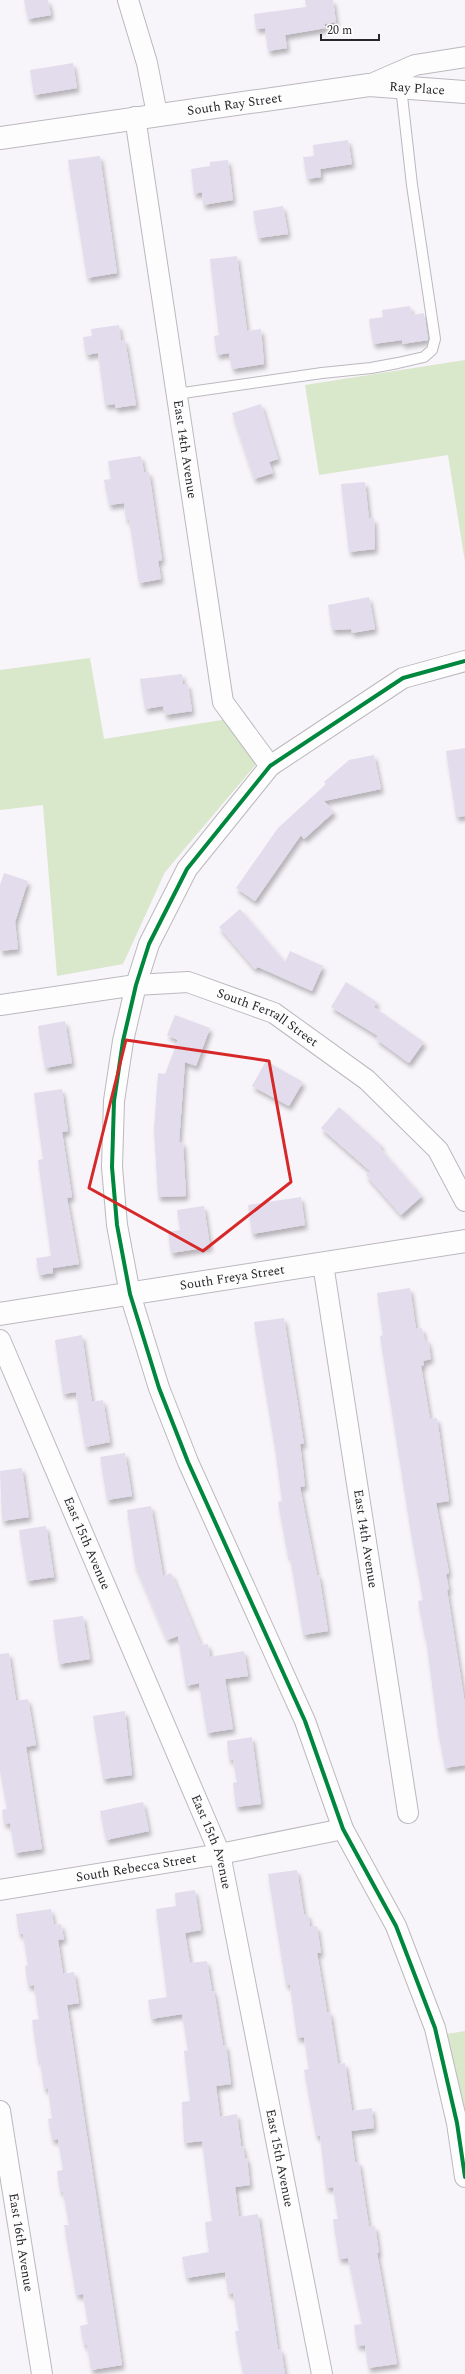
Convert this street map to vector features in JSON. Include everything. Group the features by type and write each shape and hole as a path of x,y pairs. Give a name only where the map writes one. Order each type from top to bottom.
{"main road":[{"name":"South Ray Street","path":"0,138 135,117 369,85"},
{"name":"Ray Place","path":"369,85 465,92"},
{"name":"South Freya Street","path":"0,1314 465,1241"}],"street":[{"path":"128,0 147,63 157,114"},
{"name":"South Ray Street","path":"369,85 415,65 465,57"},
{"name":"East 14th Avenue","path":"135,117 222,702 270,766"},
{"path":"465,661 403,678 270,766 187,869 149,944 136,985 123,1041 113,1108 112,1167 117,1225 130,1294 159,1388 188,1462 305,1721 343,1829 396,1926 435,2028 457,2123 465,2177"},
{"name":"South Ferrall Street","path":"0,1005 136,985 188,982 274,1013 373,1085 438,1150 465,1201"},
{"name":"East 14th Avenue","path":"323,1264 408,1813"},
{"name":"East 15th Avenue","path":"0,1340 220,1854 322,2374"},
{"name":"South Rebecca Street","path":"0,1890 220,1854 343,1829"},
{"name":"East 16th Avenue","path":"0,2111 42,2374"}],"lane":[{"path":"176,394 322,373 371,368 424,357 432,350 435,339 411,178 401,87"}],"highlighted area":[{"path":"126,1040 269,1061 291,1182 203,1251 89,1188"}],"green space":[{"path":"465,360 465,562 448,455 319,475 305,385"},
{"path":"90,658 104,739 228,719 258,762 165,872 123,964 57,976 43,805 0,810 0,670"},
{"path":"465,2031 465,2110 447,2034"}],"building":[{"path":"24,0 48,0 51,15 28,19"},
{"path":"305,0 333,0 336,22 324,24 326,28 285,35 287,48 268,51 265,28 256,29 254,14 306,7"},
{"path":"73,63 77,88 34,95 30,70"},
{"path":"348,140 352,164 320,169 321,177 307,179 303,157 314,156 313,145"},
{"path":"100,156 117,273 87,278 68,160"},
{"path":"228,160 233,200 203,205 202,192 194,194 191,169 210,166 210,162"},
{"path":"283,206 288,234 258,238 253,211"},
{"path":"237,256 247,331 261,329 264,364 232,369 229,353 217,355 214,336 219,335 210,259"},
{"path":"410,306 412,315 424,313 428,340 402,344 402,340 373,344 369,319 383,317 382,310"},
{"path":"119,325 121,340 125,340 136,405 115,408 115,404 105,405 98,353 86,355 83,337 92,336 91,329"},
{"path":"261,404 278,459 269,462 273,473 254,479 232,413"},
{"path":"141,456 144,472 149,472 162,560 158,561 161,579 139,583 129,519 126,520 124,503 109,505 104,480 111,479 108,461"},
{"path":"365,482 369,519 374,518 375,549 349,552 341,484"},
{"path":"369,597 375,629 352,633 351,629 332,630 328,605"},
{"path":"182,674 183,684 188,684 192,711 165,715 163,706 145,709 140,679"},
{"path":"465,748 465,816 456,817 446,751"},
{"path":"374,755 381,789 324,801 334,812 304,839 301,835 255,901 236,888 278,828 326,784 324,782 349,760"},
{"path":"4,873 28,881 15,922 18,949 0,951 0,885"},
{"path":"240,909 285,962 290,951 323,966 312,991 258,967 255,969 219,927"},
{"path":"346,982 377,1002 374,1007 424,1042 409,1063 376,1039 378,1036 331,1007"},
{"path":"175,1015 210,1028 196,1066 185,1062 179,1142 183,1142 186,1196 158,1197 154,1129 158,1073 165,1074 178,1040 167,1035"},
{"path":"65,1021 72,1063 45,1068 38,1026"},
{"path":"266,1061 303,1082 289,1106 252,1086"},
{"path":"62,1089 68,1131 62,1132 72,1197 67,1198 79,1264 53,1268 53,1273 39,1275 36,1258 51,1256 38,1160 43,1159 34,1093"},
{"path":"339,1107 382,1146 380,1148 422,1196 401,1215 366,1175 370,1171 321,1128"},
{"path":"301,1197 305,1225 252,1234 248,1205"},
{"path":"204,1206 210,1247 171,1253 168,1232 180,1230 177,1210"},
{"path":"410,1288 416,1329 422,1328 425,1341 428,1340 431,1359 423,1361 424,1365 421,1366 430,1419 437,1418 449,1501 436,1503 449,1573 446,1574 449,1590 447,1590 465,1704 465,1765 445,1768 438,1731 426,1638 418,1601 423,1600 380,1336 383,1335 377,1293"},
{"path":"284,1318 304,1444 300,1444 305,1486 300,1487 317,1575 319,1575 328,1631 303,1635 290,1556 288,1557 278,1502 282,1501 275,1448 254,1322"},
{"path":"82,1335 92,1402 103,1400 110,1442 85,1447 76,1392 63,1394 55,1340"},
{"path":"125,1453 132,1496 107,1500 100,1457"},
{"path":"22,1468 29,1517 2,1521 0,1471"},
{"path":"151,1506 163,1576 171,1573 201,1645 208,1644 210,1657 244,1651 248,1676 225,1679 233,1729 207,1733 199,1683 186,1686 178,1636 167,1640 135,1565 127,1510"},
{"path":"46,1526 54,1577 27,1581 19,1530"},
{"path":"83,1616 90,1659 59,1664 53,1620"},
{"path":"9,1653 16,1701 28,1699 36,1745 26,1747 42,1849 15,1853 10,1823 4,1824 2,1810 7,1809 0,1771 0,1654"},
{"path":"125,1711 132,1775 103,1779 93,1716"},
{"path":"252,1737 261,1804 236,1807 233,1783 237,1782 233,1759 229,1760 227,1741"},
{"path":"143,1802 149,1831 106,1840 100,1811"},
{"path":"297,1870 304,1915 308,1914 310,1927 317,1926 321,1953 317,1953 327,2012 330,2012 338,2064 345,2063 352,2111 372,2108 374,2128 351,2131 355,2162 359,2162 369,2227 375,2226 379,2253 377,2253 397,2364 368,2368 365,2345 357,2346 354,2325 362,2324 348,2258 339,2259 333,2219 338,2219 333,2187 326,2188 320,2136 316,2136 304,2070 309,2069 304,2037 297,2038 290,1985 286,1985 268,1874"},
{"path":"195,1890 201,1930 185,1933 190,1963 207,1961 212,1991 214,1991 223,2045 226,2045 231,2084 216,2086 220,2117 237,2114 241,2146 243,2146 245,2158 247,2158 250,2185 235,2187 239,2217 258,2214 278,2350 281,2349 285,2374 243,2374 235,2331 239,2331 233,2293 228,2294 225,2272 186,2278 182,2257 209,2252 205,2222 212,2221 202,2141 184,2143 182,2102 190,2101 190,2099 184,2051 188,2050 182,2014 151,2019 148,2000 167,1997 156,1909 176,1906 175,1893"},
{"path":"51,1909 54,1925 61,1924 64,1939 58,1940 63,1974 74,1972 79,2003 67,2005 122,2365 91,2370 87,2345 84,2345 80,2326 88,2324 83,2294 76,2295 64,2225 69,2225 63,2191 60,2192 57,2171 63,2170 58,2139 52,2140 48,2119 52,2118 48,2088 44,2089 40,2061 38,2061 32,2020 39,2019 34,1985 28,1986 25,1966 28,1965 23,1934 19,1934 16,1914"}],"cycle path":[{"path":"465,661 403,678 270,766 187,869 149,944 136,985 123,1041 114,1101 112,1167 117,1225 130,1294 159,1388 188,1462 305,1721 343,1829 396,1926 435,2028 457,2123 465,2177"}]}
